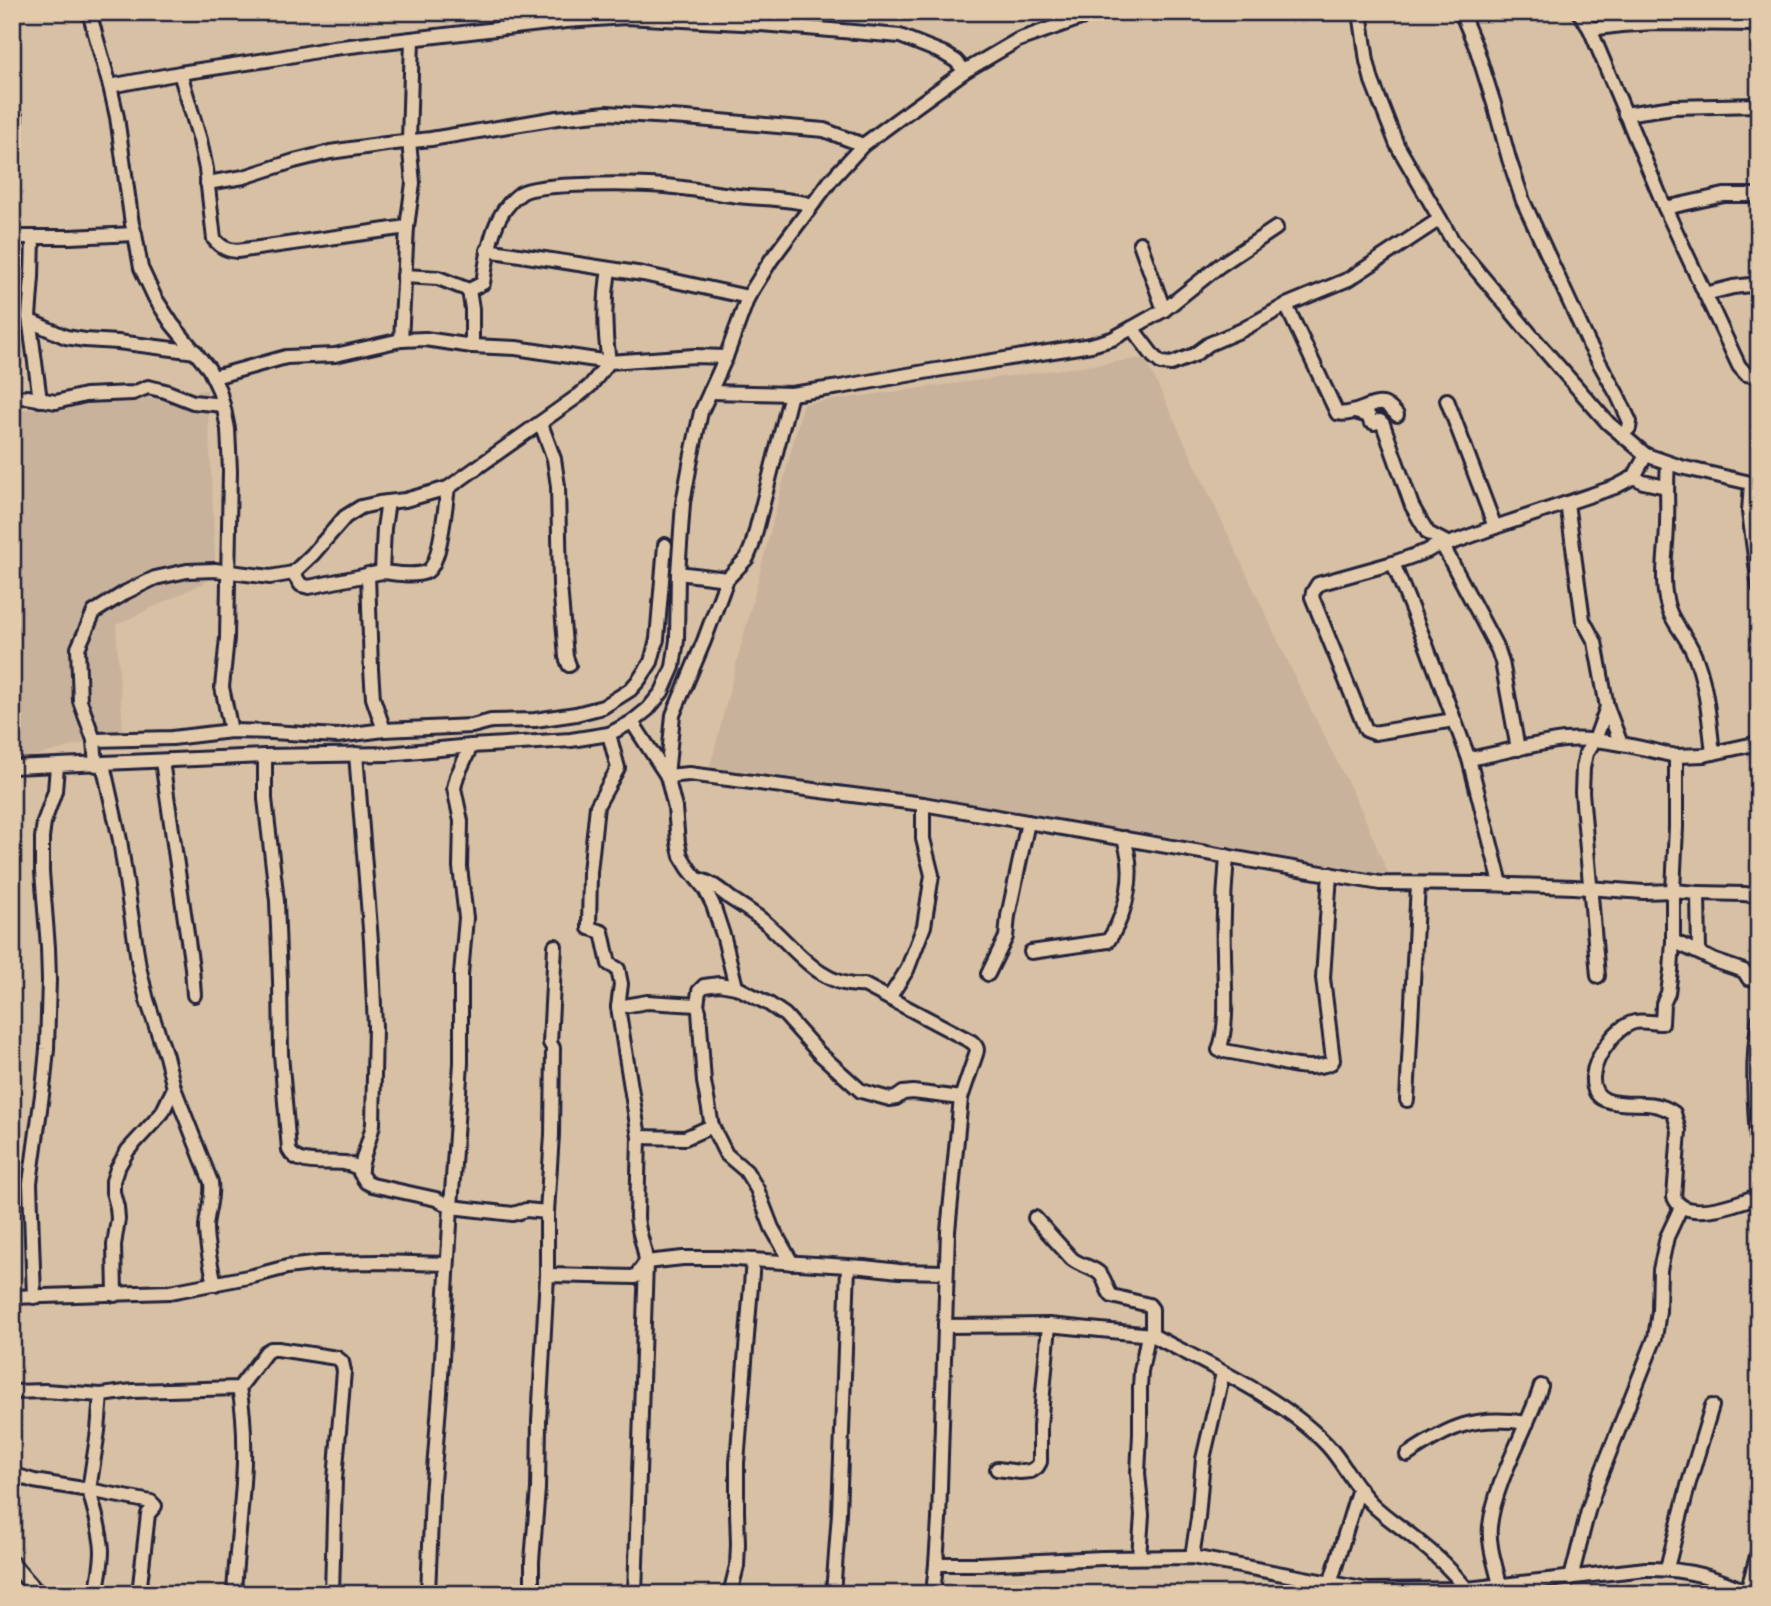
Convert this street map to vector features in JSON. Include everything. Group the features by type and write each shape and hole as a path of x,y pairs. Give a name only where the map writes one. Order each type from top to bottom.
{"street":[{"path":"89,12 117,117 141,268 155,298 172,324 214,377 228,429 230,471 227,638 222,687 231,731"},
{"path":"12,767 388,754 571,740 608,734 632,722 648,709 662,692 673,667 677,640 683,503 701,412 726,357 748,297 771,260 831,180 863,145 965,71 1017,40 1083,14 1098,12"},
{"path":"1360,12 1367,61 1397,145 1454,243 1608,423 1646,455 1668,464 1755,484 1749,512 1759,587"},
{"path":"1461,12 1490,91 1523,201 1589,344 1630,422 1629,428 1622,435"},
{"path":"1579,12 1590,29 1665,208 1739,366 1745,374 1759,376"},
{"path":"110,86 333,48 625,17 761,24 900,36 943,53 965,71"},
{"path":"1590,29 1656,23 1759,24"},
{"path":"401,340 407,227 413,183 410,141 412,39"},
{"path":"180,73 200,140 214,239 220,246 237,251 407,227"},
{"path":"1625,114 1673,107 1759,105"},
{"path":"207,183 244,177 330,152 607,113 824,130 863,145"},
{"path":"12,146 15,145 15,116"},
{"path":"404,276 438,278 469,290 483,283 487,250 497,223 506,208 522,192 537,187 663,186 794,200 812,205"},
{"path":"1665,208 1724,195 1759,195"},
{"path":"1132,328 1154,358 1161,363 1171,364 1242,330 1286,304 1349,279 1440,219"},
{"path":"710,392 791,394 1091,345 1112,339 1164,310 1219,266 1276,228"},
{"path":"12,237 135,234"},
{"path":"33,237 30,321 40,400"},
{"path":"1140,243 1164,310"},
{"path":"487,250 596,265 748,297"},
{"path":"215,1284 206,1227 212,1194 211,1182 174,1088 144,989 120,840 94,740 80,701 78,648 94,612 126,592 155,578 187,571 215,570 270,577 293,573 345,517 361,508 405,500 447,488 541,424 590,386 608,362 605,327 609,269"},
{"path":"1705,293 1759,284"},
{"path":"469,290 472,346"},
{"path":"1286,304 1337,412 1355,412 1375,404 1383,404 1397,415"},
{"path":"30,321 75,339 196,352"},
{"path":"214,377 286,357 335,355 401,340 516,348 608,362 694,356 726,357"},
{"path":"12,398 27,397 56,402 85,395 133,393 148,387 192,402 223,405"},
{"path":"667,776 673,715 705,641 727,579 747,558 752,546 791,394"},
{"path":"1447,400 1495,527"},
{"path":"1355,412 1368,416 1370,421 1380,421 1383,424 1412,506 1427,533 1446,545 1498,650 1518,749"},
{"path":"541,424 554,459 558,486 560,585 569,665"},
{"path":"1454,720 1374,733 1366,730 1312,597 1318,584 1394,563 1434,547 1615,487 1634,477 1646,455"},
{"path":"1668,464 1665,487 1668,520 1665,593 1669,611 1694,653 1708,710 1713,753"},
{"path":"1634,477 1665,487"},
{"path":"293,573 301,586 309,587 375,573 426,572 433,567 438,554 447,488"},
{"path":"384,730 376,710 372,678 375,573 388,502"},
{"path":"1567,502 1583,620 1595,642 1607,707 1621,744"},
{"path":"94,740 172,738 231,731 337,736 552,718 603,707 630,690 651,662 655,650 665,545"},
{"path":"1394,563 1468,759 1501,884"},
{"path":"678,573 727,579"},
{"path":"1598,976 1582,792 1586,753 1595,740 1607,707"},
{"path":"632,722 667,776 675,808 681,856 705,889 720,922 736,987"},
{"path":"608,734 618,768 597,806 590,872 589,928 603,932 609,964 618,969 621,984 618,1007 639,1138 637,1217 646,1262 635,1594"},
{"path":"1468,759 1565,740 1595,740 1676,756 1713,753 1759,743"},
{"path":"428,1594 432,1495 461,1063 461,974 466,918 460,867 461,821 454,788 471,746"},
{"path":"356,754 369,902 375,1027 373,1124 360,1173 366,1182 372,1185 436,1199 451,1207 513,1214 526,1210 547,1212"},
{"path":"1676,756 1673,941 1662,1023 1634,1022 1618,1031 1594,1068 1593,1083 1596,1092 1605,1099 1621,1104 1656,1105 1674,1113 1679,1131 1674,1197 1681,1207 1695,1210 1721,1208 1759,1195"},
{"path":"265,757 265,799 277,901 281,1054 289,1150 291,1156 297,1159 341,1163 361,1169"},
{"path":"162,761 194,995"},
{"path":"34,1297 30,1183 46,1059 49,980 41,872 42,838 44,822 55,791 57,766"},
{"path":"667,776 689,774 923,804 1380,883 1501,884 1759,896"},
{"path":"889,998 907,970 924,926 932,876 923,839 923,804"},
{"path":"988,974 1006,937 1028,822"},
{"path":"1031,952 1108,941 1118,925 1128,887 1129,860 1124,838"},
{"path":"1227,856 1224,1016 1219,1049 1287,1065 1323,1066 1333,1060 1323,978 1330,874"},
{"path":"697,879 710,882 763,920 815,969 852,986 864,985 976,1046 976,1055 961,1098 948,1231 939,1520 933,1594"},
{"path":"1407,1100 1418,884"},
{"path":"1698,893 1699,953"},
{"path":"1673,941 1744,971 1749,979 1759,979"},
{"path":"532,1594 552,1135 553,1048 550,1044 555,946"},
{"path":"792,1263 772,1228 757,1189 746,1171 726,1154 712,1126 704,1082 697,1006 699,991 704,986 719,984 736,987 769,1004 785,1015 834,1068 861,1091 890,1099 913,1092 961,1098"},
{"path":"618,1007 647,1002 697,1006"},
{"path":"1759,1020 1754,1066 1759,1167"},
{"path":"115,1295 114,1245 118,1219 113,1181 128,1150 162,1113 174,1088"},
{"path":"639,1138 685,1138 712,1126"},
{"path":"1571,1578 1597,1484 1655,1338 1660,1270 1667,1237 1681,1207"},
{"path":"1035,1218 1072,1259 1100,1274 1108,1293 1149,1305 1152,1310 1140,1387 1138,1473 1142,1515 1139,1557"},
{"path":"547,1275 635,1277 646,1262 683,1258 946,1272"},
{"path":"730,1594 737,1566 737,1464 752,1260"},
{"path":"12,1297 170,1292 320,1262 447,1265"},
{"path":"833,1594 839,1513 848,1266"},
{"path":"945,1326 1049,1325 1150,1335 1281,1406 1303,1423 1327,1444 1374,1507 1450,1569 1467,1589"},
{"path":"997,1469 1031,1471 1040,1462 1049,1325"},
{"path":"234,1594 243,1472 243,1416 239,1388 271,1349 337,1358 342,1362 344,1371 335,1479 332,1594"},
{"path":"1192,1557 1203,1459 1223,1373"},
{"path":"1500,1585 1490,1528 1499,1489 1541,1386"},
{"path":"12,1392 45,1391 100,1395 133,1391 239,1388"},
{"path":"96,1594 102,1548 89,1490 98,1431 100,1395"},
{"path":"1667,1568 1712,1406"},
{"path":"1408,1455 1445,1431 1468,1422 1496,1420 1527,1423"},
{"path":"12,1474 34,1481 151,1502 155,1506 148,1514 139,1594"},
{"path":"1330,1584 1359,1488"},
{"path":"936,1564 1192,1557 1368,1590 1467,1589 1667,1568 1722,1581 1749,1593 1759,1549"},
{"path":"12,1563 39,1594"}],"shaded area":[{"path":"1145,358 1304,696 1360,807 1392,883 710,767 803,404"},
{"path":"207,390 216,577 116,625 123,733 12,762 12,411"}]}
